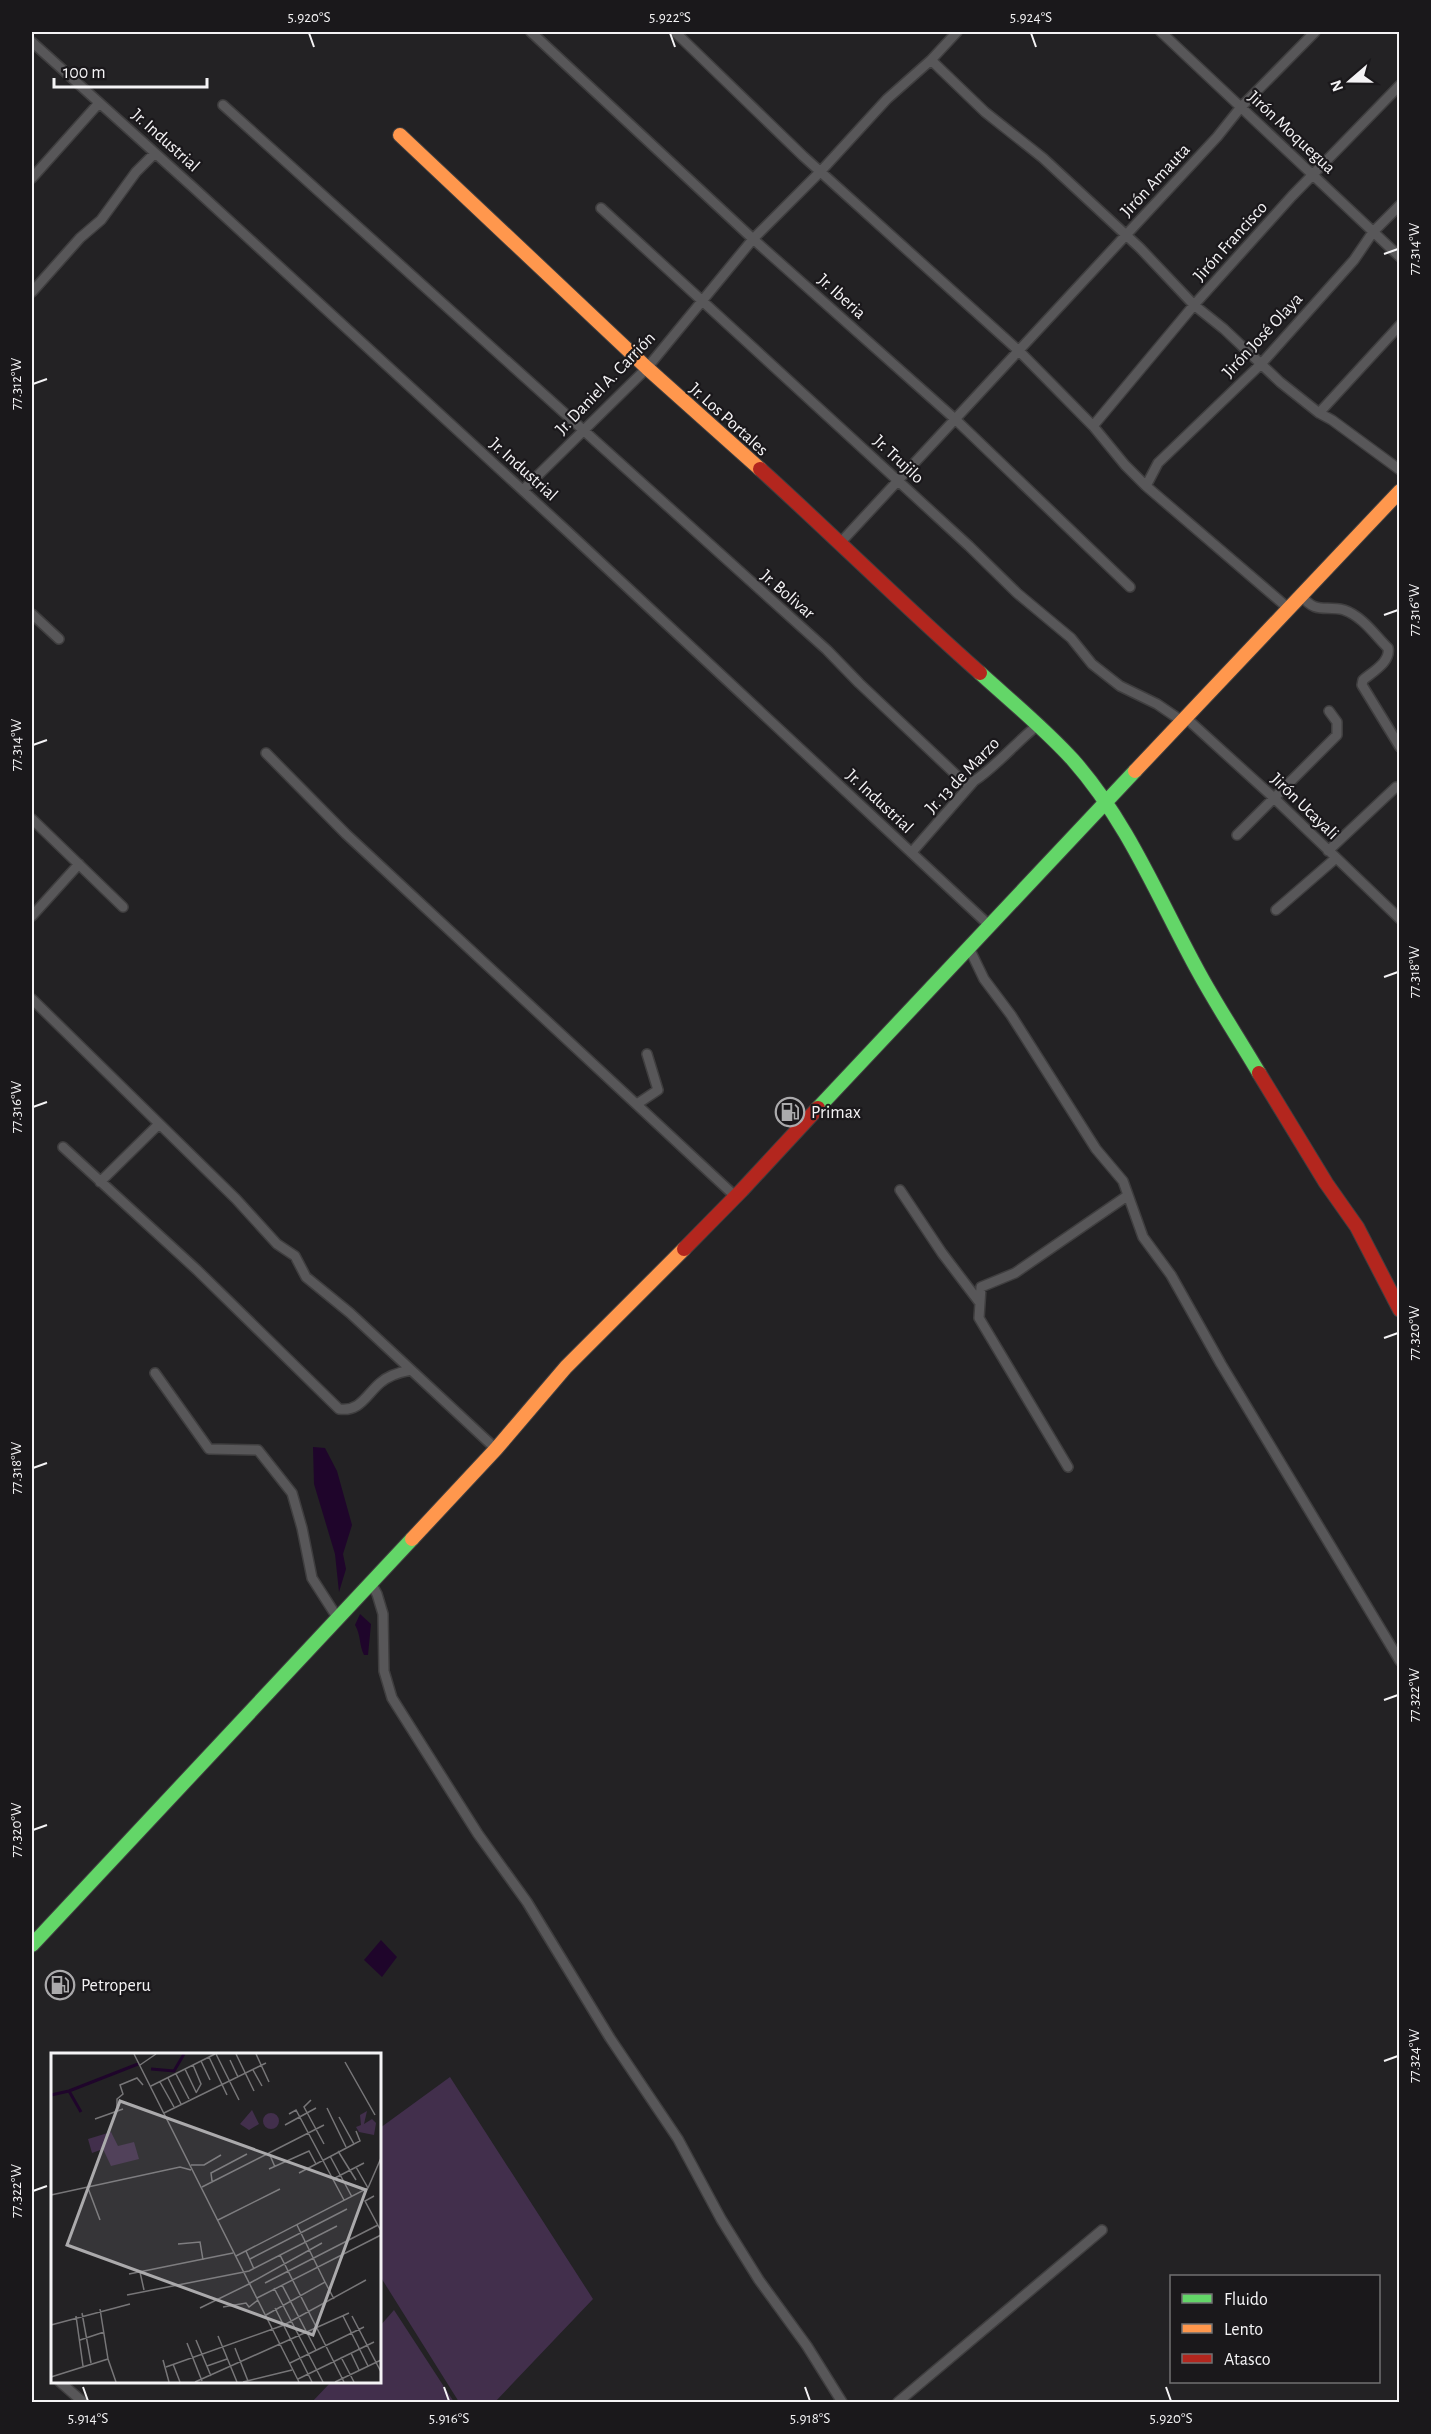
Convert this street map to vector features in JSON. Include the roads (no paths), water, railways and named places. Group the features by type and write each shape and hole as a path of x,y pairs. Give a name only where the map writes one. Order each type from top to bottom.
{"main road":[{"name":"Jr. Los Portales","path":"400,135 647,368 842,542 927,626 1038,724 1074,761 1132,843 1199,973 1314,1163 1357,1227 1400,1310"},
{"path":"32,1945 496,1449 579,1353 736,1197 873,1048 1400,491"}],"street":[{"name":"Jr. Iberia","path":"531,32 753,239 955,419 1130,587"},
{"path":"675,32 821,171 1019,351 1093,426 1125,465 1146,486 1288,608"},
{"name":"Jr. Daniel A. Carrión","path":"523,490 647,368 753,239 821,171 887,99 931,60 957,32"},
{"name":"Jirón Moquegua","path":"1161,32 1400,257"},
{"name":"Jirón Amauta","path":"842,542 1241,107 1315,32"},
{"name":"Jr. Industrial","path":"33,47 155,153 523,490 990,926"},
{"path":"931,60 985,112 1043,158 1126,235 1194,305 1224,328 1319,413 1400,470"},
{"name":"Jirón Francisco","path":"1093,426 1194,305 1313,175 1400,85"},
{"path":"32,178 99,103"},
{"name":"Jr. Bolivar","path":"223,105 584,429 755,588 827,650 969,787"},
{"path":"32,292 80,238 101,220 136,172 155,153"},
{"name":"Jirón José Olaya","path":"1146,486 1158,463 1261,363 1354,260 1373,232 1400,205"},
{"name":"Jr. Trujilo","path":"601,208 898,480 1017,593 1071,638 1092,664 1120,686 1184,719"},
{"path":"1319,413 1400,325"},
{"path":"1301,595 1307,603 1316,608 1343,610 1359,618 1388,648 1387,659 1363,680 1362,685 1400,747"},
{"path":"32,614 59,639"},
{"path":"1237,834 1337,735 1337,722 1329,711"},
{"name":"Jirón Ucayali","path":"1184,719 1274,798 1399,918"},
{"name":"Jr. 13 de Marzo","path":"912,852 969,787 1038,724"},
{"path":"266,753 346,834 736,1197"},
{"path":"1328,851 1396,787"},
{"path":"32,819 123,907"},
{"path":"1276,910 1336,858"},
{"path":"32,916 80,864"},
{"path":"969,948 984,979 1011,1014 1096,1149 1123,1181 1143,1237 1172,1275 1252,1415 1400,1660"},
{"path":"32,999 244,1207 278,1244 295,1256 306,1277 350,1313 496,1449"},
{"path":"637,1104 660,1091 647,1054"},
{"path":"100,1182 159,1124"},
{"path":"63,1148 255,1326 339,1409 350,1411 359,1406 381,1382 397,1373 411,1370"},
{"path":"900,1190 942,1253 980,1302"},
{"path":"1068,1467 979,1318 981,1287 1015,1273 1127,1196"},
{"path":"155,1373 209,1449 258,1450 292,1493 312,1578 337,1617"},
{"path":"370,1583 377,1594 382,1614 384,1671 392,1698 478,1834 527,1902 610,2038 678,2139 721,2219 759,2280 807,2346 842,2403"},
{"path":"898,2403 1102,2230"},
{"path":"61,2383 83,2403"}],"place":[{"name":"Primax","path":"790,1112"},
{"name":"Petroperu","path":"60,1985"}]}
